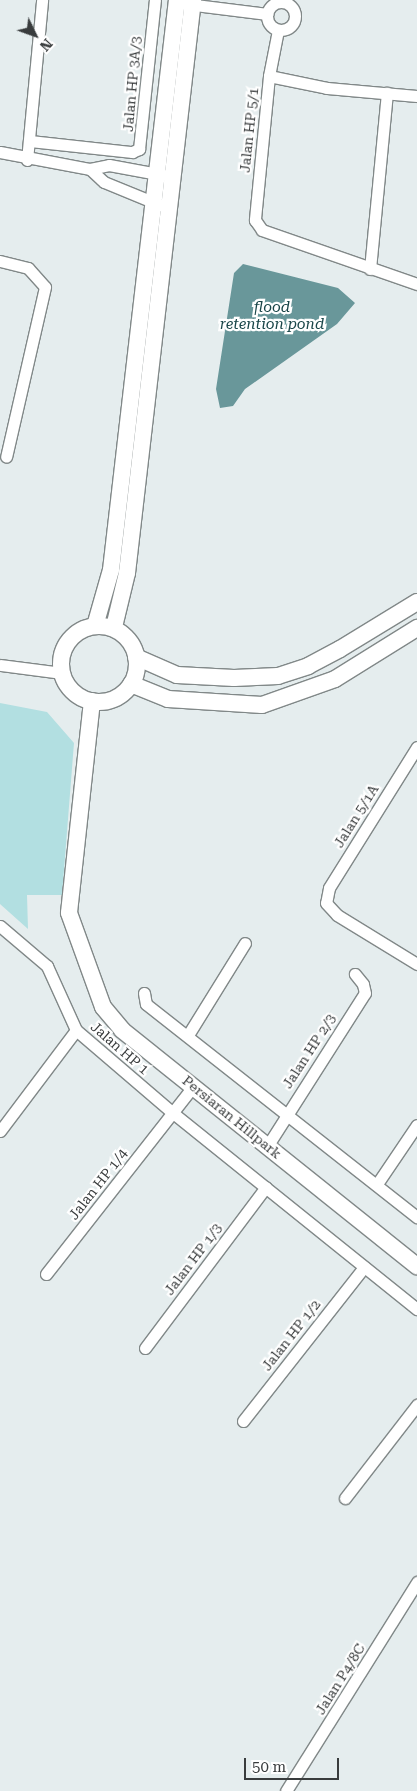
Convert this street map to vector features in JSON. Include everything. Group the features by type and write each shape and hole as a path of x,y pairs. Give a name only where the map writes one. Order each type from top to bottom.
{"street":[{"path":"27,160 42,0"},
{"name":"Jalan HP 3A/3","path":"30,141 132,152 139,149 155,0"},
{"path":"280,1 290,5 296,17 289,28 278,30 268,24 267,14 270,7 280,1"},
{"path":"114,627 127,573 185,2 267,14"},
{"name":"Jalan HP 5/1","path":"278,30 269,76 255,220 262,230 370,269"},
{"path":"269,76 327,88 417,96"},
{"path":"387,93 370,269 417,284"},
{"path":"0,152 27,160 90,169 109,165 166,176"},
{"path":"90,169 104,182 163,205"},
{"path":"95,626 111,570 163,205"},
{"path":"0,261 28,268 45,287 6,457"},
{"path":"136,657 177,675 234,678 278,676 308,666 340,649 417,602"},
{"path":"95,626 114,627 126,638 136,657 131,684 124,693 98,701 73,692 62,673 65,648 82,630 95,626"},
{"path":"131,684 168,700 262,705 335,679 417,628"},
{"path":"0,665 62,673"},
{"name":"Persiaran Hillpark","path":"98,701 78,944 104,1007 116,1022 417,1266"},
{"name":"Jalan 5/1A","path":"417,747 329,888 326,903 337,915 417,964"},
{"name":"Jalan HP 1","path":"0,927 47,966 76,1030 173,1113 417,1309"},
{"path":"188,1035 245,943"},
{"name":"Jalan HP 2/3","path":"268,1145 286,1112 364,993 363,984 355,974"},
{"path":"144,993 146,1004 286,1112 417,1217"},
{"path":"0,1131 76,1030"},
{"path":"173,1113 194,1085"},
{"name":"Jalan HP 1/4","path":"46,1274 173,1113"},
{"path":"377,1184 417,1125"},
{"name":"Jalan HP 1/3","path":"145,1348 266,1187"},
{"name":"Jalan HP 1/2","path":"243,1421 364,1267"},
{"path":"346,1498 417,1405"},
{"name":"Jalan P4/8C","path":"286,1791 417,1582"}],"shaded area":[{"path":"0,703 47,712 74,743 62,895 27,895 28,929 0,904"}],"water":[{"name":"flood retention pond","path":"243,264 338,288 355,303 337,324 245,389 233,406 220,408 216,389 234,273"}]}
